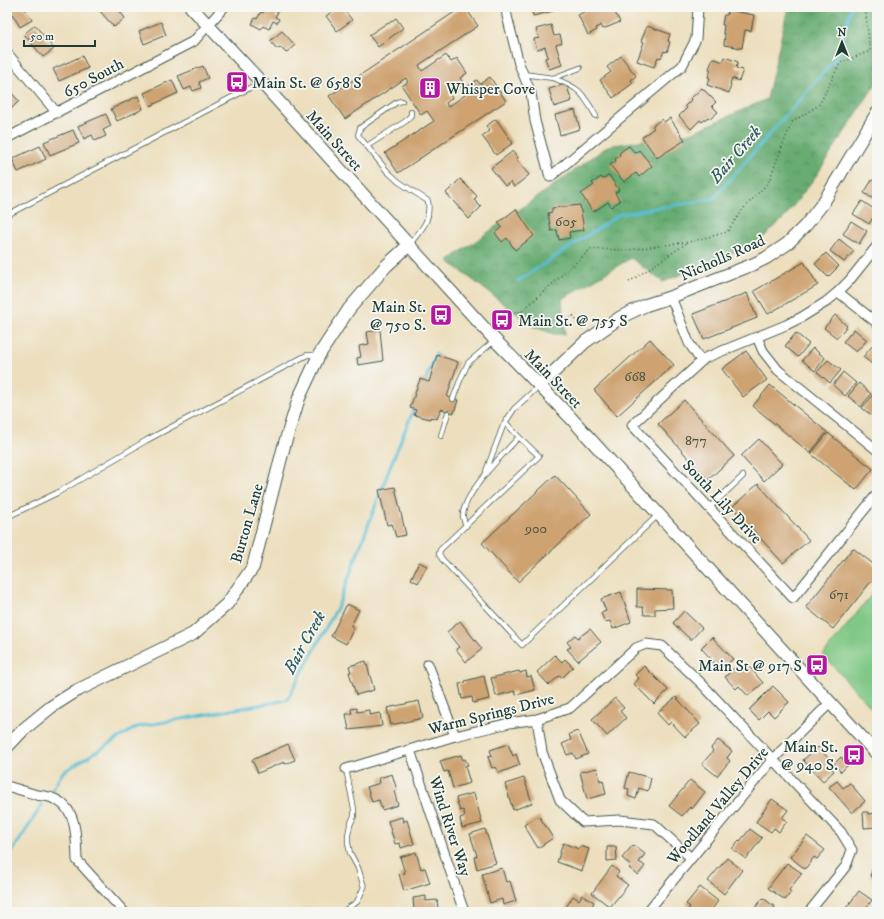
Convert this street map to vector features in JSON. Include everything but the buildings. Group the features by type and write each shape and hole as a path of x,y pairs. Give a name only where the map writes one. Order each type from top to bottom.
{"street":[{"name":"Main Street","path":"191,7 495,340 526,370 539,386 571,418 877,754"},
{"name":"650 South","path":"7,138 194,41 224,7"},
{"path":"506,7 519,64 531,93 535,121 550,177 682,66 696,40 698,7"},
{"path":"7,53 57,113"},
{"name":"Nicholls Road","path":"539,386 586,342 609,324 646,305 671,297 754,264 787,244 806,225 823,203 877,113"},
{"name":"Burton Lane","path":"7,747 24,729 57,703 76,691 193,634 227,604 253,567 284,446 299,398 319,355 349,309 386,266 409,245"},
{"path":"671,297 689,343 701,361 712,354 757,337 802,317 826,302 859,270 877,246"},
{"path":"838,292 877,323"},
{"path":"757,337 764,351 778,370 877,450"},
{"name":"South Lily Drive","path":"701,361 632,425 793,598 877,494"},
{"name":"Warm Springs Drive","path":"346,769 455,736 509,723 537,719 570,708 636,648 646,644 662,646 702,684 841,832 852,850 846,866 809,912"},
{"path":"428,664 455,736"},
{"name":"Woodland Valley Drive","path":"650,911 691,858 772,759 830,703"},
{"path":"537,719 542,752 560,800 583,822 620,820 654,824 691,858"},
{"name":"Wind River Way","path":"410,750 464,912"},
{"path":"7,786 52,798 66,806 74,820 77,860 124,912"}],"lane":[{"path":"553,78 580,68"},
{"path":"523,74 553,78 570,84 578,89 596,116"},
{"path":"7,215 261,82"},
{"path":"402,101 397,102 360,128 358,135 387,171 399,182 428,201 430,210 427,222 409,245"},
{"path":"367,146 406,121 411,115 411,112"},
{"path":"453,399 468,363 495,340"},
{"path":"7,517 56,493 147,440 307,355 319,355"},
{"path":"466,526 462,515 466,505 485,474 506,423 514,410 539,386"},
{"path":"441,436 448,412"},
{"path":"506,423 539,456 440,550 439,554 522,645 659,514"},
{"path":"485,474 519,437"},
{"path":"709,508 743,476"},
{"path":"342,912 357,902 364,887 358,868 350,853 348,843 348,835 350,824 354,816 354,809 346,769"}],"path":[{"path":"521,312 591,250 628,250 689,242 727,232 744,208 768,183 792,122 819,104 840,63 870,51 865,7"},
{"path":"629,282 689,242"},
{"path":"499,312 500,310 521,312 531,324 552,326 576,313"},
{"path":"572,316 583,329"}],"green space":[{"path":"788,7 877,7 877,82 816,176 784,218 758,242 663,282 631,258 562,299 565,334 554,334 534,327 448,261 608,146 691,133 767,99"},
{"path":"877,588 877,714 823,655"}],"waterway":[{"name":"Bair Creek","path":"518,281 620,214 713,199 838,56 851,7"},
{"name":"Bair Creek","path":"424,384 436,354"},
{"name":"Bair Creek","path":"52,790 63,772 137,727 287,700 338,606 390,467 415,406"},
{"name":"Bair Creek","path":"7,860 42,805"}],"place":[{"name":"Main St. @ 658 S","path":"237,82"},
{"name":"Whisper Cove","path":"430,88"},
{"name":"Main St. @ 750 S.","path":"441,315"},
{"name":"Main St. @ 755 S","path":"502,320"},
{"name":"Main St @ 917 S","path":"817,665"},
{"name":"Main St. @ 940 S.","path":"854,755"}]}
